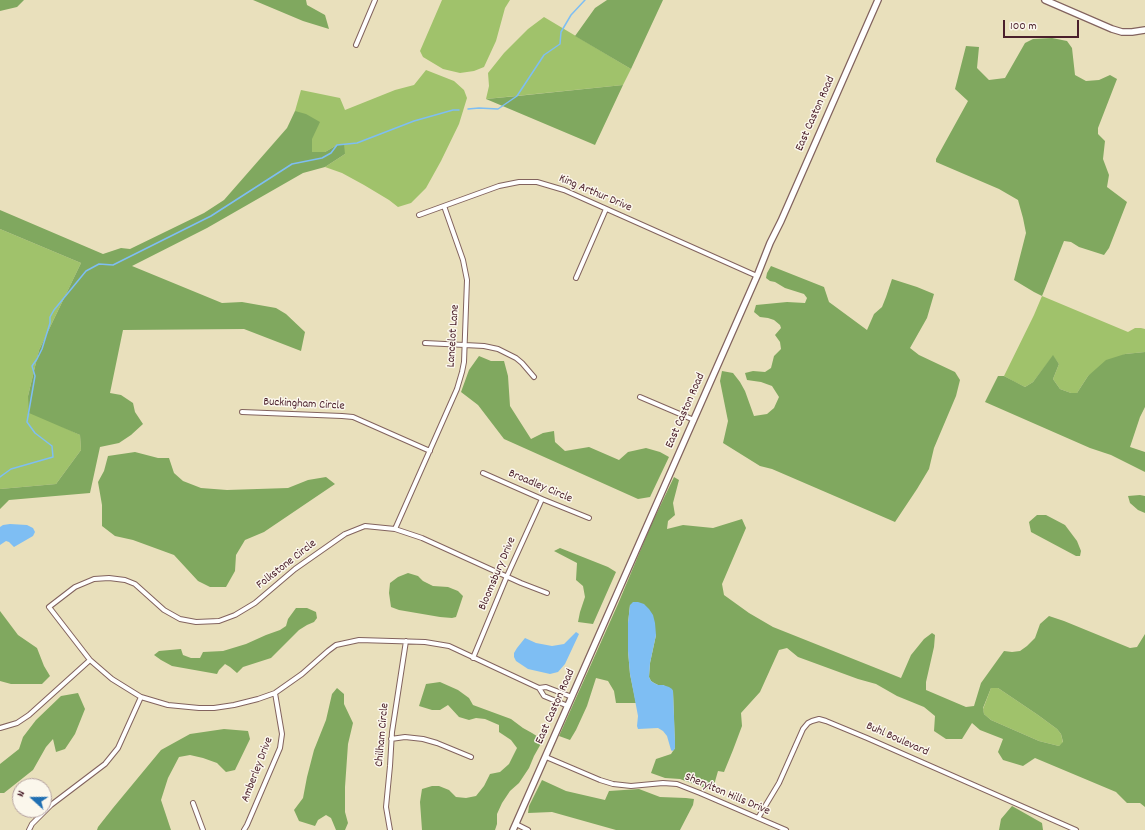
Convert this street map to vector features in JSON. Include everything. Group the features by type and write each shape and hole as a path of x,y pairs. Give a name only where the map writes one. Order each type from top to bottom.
{"street":[{"path":"356,45 375,0"},
{"name":"East Caston Road","path":"515,827 757,276 770,243 786,210 878,0"},
{"path":"1045,0 1112,29 1122,32 1145,30"},
{"name":"King Arthur Drive","path":"418,214 499,186 526,181 537,182 558,188 757,276"},
{"name":"Lancelot Lane","path":"395,529 459,382 464,362 467,288 466,272 444,206"},
{"path":"576,278 606,209"},
{"path":"425,343 491,347 504,352 522,363 534,377"},
{"path":"640,397 694,420"},
{"name":"Buckingham Circle","path":"242,412 353,417 430,451"},
{"name":"Broadley Circle","path":"483,473 589,518"},
{"name":"Bloomsbury Drive","path":"473,658 507,576 542,499"},
{"name":"Folkstone Circle","path":"90,660 49,607 75,587 94,579 109,578 125,580 135,584 164,610 180,619 196,622 219,621 235,615 255,603 296,569 344,534 366,526 395,529 422,538 521,583 547,593"},
{"path":"0,728 16,723 29,716 90,660 112,679 142,697 168,705 199,708 234,705 275,693 302,674 336,645 359,640 425,642 449,646 539,688 546,687 572,697"},
{"name":"Chilham Circle","path":"390,830 386,807 391,739 406,641"},
{"path":"539,688 544,696 568,706"},
{"name":"Amberley Drive","path":"244,830 280,748 282,734 275,693"},
{"path":"29,830 32,824 51,805 105,764 118,748 142,697"},
{"name":"Buhl Boulevard","path":"758,818 779,783 803,729 808,723 819,719 854,732 1076,830"},
{"path":"391,739 405,737 423,739 471,757"},
{"name":"Sherylton Hills Drive","path":"546,757 613,784 632,786 662,783 677,784 700,792 786,830"},
{"path":"193,803 203,830"},
{"path":"515,827 528,830"}],"green space":[{"path":"0,0 24,0 17,7 0,11"},
{"path":"253,0 306,0 307,5 325,15 329,29 303,21"},
{"path":"442,0 510,0 505,8 496,41 484,67 474,71 460,73 443,69 423,57 420,51"},
{"path":"607,0 663,0 631,69 575,36 595,8"},
{"path":"544,17 631,69 623,85 486,99 489,86 488,73 504,53 528,29"},
{"path":"1052,38 1067,41 1072,48 1075,75 1086,81 1099,80 1110,75 1117,79 1098,128 1098,134 1105,141 1103,159 1109,175 1107,187 1127,202 1109,248 1104,255 1079,247 1071,242 1064,241 1042,296 1014,280 1026,233 1018,200 999,189 936,162 936,159 968,101 955,89 966,46 979,47 977,68 989,80 1005,78 1025,43 1033,39"},
{"path":"426,70 454,81 464,90 467,98 459,124 441,161 426,188 411,203 398,207 364,185 342,173 325,167 345,154 337,145 325,152 312,152 312,139 295,111 301,90 340,98 345,110 395,90 414,85"},
{"path":"623,85 595,145 486,99 517,96"},
{"path":"295,111 306,114 320,122 312,139 312,152 325,152 337,145 344,144 345,154 325,167 303,173 207,228 132,266 222,303 242,302 276,308 286,314 305,332 301,351 244,329 123,330 110,393 121,395 133,403 135,412 143,424 119,443 100,447 90,493 9,500 0,509 0,489 56,484 81,450 80,435 29,413 28,396 39,350 81,263 0,229 0,210 103,254 121,248 130,249 204,213 224,200 287,128"},
{"path":"0,229 81,263 39,350 28,396 61,426 80,435 81,450 56,484 0,489"},
{"path":"771,266 824,287 829,302 867,330 874,314 882,307 892,279 934,294 927,318 910,348 919,355 955,372 960,380 956,396 934,448 929,469 895,522 772,469 760,466 723,443 728,421 720,381 722,371 733,373 740,382 754,416 767,414 774,408 779,397 772,386 761,382 747,380 745,373 753,371 765,372 771,368 774,356 781,349 780,342 775,335 781,328 780,325 774,320 760,317 754,312 756,305 787,302 805,303 807,298 804,294 785,288 766,278"},
{"path":"1042,296 1128,332 1135,328 1145,329 1145,352 1125,354 1088,376 1077,393 1071,393 1060,389 1053,379 1059,364 1053,356 1033,382 1025,387 1015,382 1004,376"},
{"path":"1145,352 1145,407 1130,447 1145,452 1145,472 1111,455 1090,448 985,402 998,376 1004,376 1025,387 1033,382 1053,355 1059,364 1053,379 1060,389 1071,393 1077,393 1088,376 1106,360 1125,354"},
{"path":"479,356 491,361 504,361 508,376 510,406 531,439 543,433 554,431 555,442 565,451 589,447 619,460 628,452 646,448 660,452 669,457 650,497 638,499 504,439 478,405 461,392 469,370"},
{"path":"135,452 158,458 169,458 174,473 183,481 201,488 227,490 288,488 308,480 326,477 335,484 264,532 245,540 236,555 235,571 226,587 210,587 198,581 174,555 133,540 115,536 102,526 102,505 98,482 104,471 108,456"},
{"path":"674,477 679,480 673,503 675,515 668,521 667,529 683,525 713,528 742,519 746,528 722,584 724,595 749,613 773,627 901,678 911,655 924,639 932,633 935,635 934,647 926,682 926,690 966,707 974,706 981,683 1004,651 1020,651 1027,646 1035,638 1040,624 1049,616 1130,648 1137,647 1145,634 1145,807 1140,803 1127,803 1116,792 1035,758 1023,766 1003,760 998,752 1003,739 980,730 972,723 962,739 946,739 934,731 935,716 924,707 897,696 876,684 798,657 787,648 779,650 760,692 741,713 742,726 733,750 724,772 718,771 714,785 710,790 680,779 665,778 651,773 656,759 671,754 675,748 673,691 663,685 654,683 649,677 650,663 656,635 630,605 628,623 628,651 630,674 636,703 616,703 614,691 608,681 596,678 587,706 570,740 559,736 618,604 651,525","holes":["991,688 998,688 1057,729 1061,734 1063,742 1059,746 1039,741 991,720 984,714 983,708"]},
{"path":"1128,496 1145,496 1145,513 1138,510 1130,503"},
{"path":"1037,515 1046,515 1065,525 1077,541 1081,551 1080,556 1076,556 1031,532 1029,522"},
{"path":"560,548 608,567 616,572 593,624 578,622 585,597 583,586 576,580 577,563 554,551"},
{"path":"408,573 418,576 423,581 433,586 448,587 458,591 463,596 456,617 440,617 399,610 391,607 389,593 390,583 398,577"},
{"path":"296,608 307,608 316,612 317,618 314,622 299,630 271,658 243,667 237,673 225,664 217,674 172,666 154,655 159,651 181,649 183,655 191,658 200,658 203,652 223,651 246,644 286,626 288,619"},
{"path":"0,611 18,635 37,648 44,666 50,676 42,684 11,684 0,681"},
{"path":"440,682 458,690 469,698 473,705 511,719 543,740 529,768 519,783 510,791 502,803 497,814 497,824 495,830 422,830 420,802 422,789 432,786 439,786 449,790 456,797 466,798 476,796 484,786 490,774 500,772 509,764 517,748 511,740 499,732 499,725 485,719 476,718 469,720 459,717 448,705 440,710 432,710 419,706 426,684"},
{"path":"337,688 344,694 344,704 353,723 348,744 345,812 348,823 345,830 336,830 331,818 326,815 318,820 315,826 299,821 294,810 303,798 314,750 326,720 332,694"},
{"path":"991,688 998,688 1057,729 1061,734 1063,743 1059,746 1039,741 991,720 984,714 983,709"},
{"path":"78,693 85,709 75,734 65,749 56,752 53,739 46,747 33,770 23,778 12,778 12,787 4,793 0,793 0,764 19,749 23,737 36,720 61,696"},
{"path":"224,729 248,731 250,739 235,770 226,772 217,763 203,758 190,755 179,757 168,778 161,800 171,830 97,830 113,808 161,750 190,734"},
{"path":"542,780 566,791 605,800 609,791 639,789 660,797 694,799 693,805 680,830 616,830 552,812 528,813 529,806"},
{"path":"1012,806 1042,823 1043,830 999,830 1001,819"}],"water":[{"path":"10,524 27,525 33,528 35,532 33,536 14,547 6,541 0,545 0,527"},
{"path":"633,602 644,604 653,615 655,623 656,635 650,663 649,677 654,683 669,687 673,691 675,748 672,751 667,736 663,731 658,728 638,729 637,726 638,716 630,674 628,651 628,623 630,605"},
{"path":"576,632 579,634 565,664 558,672 550,674 528,669 516,661 514,657 514,653 525,638 536,643 552,646 564,644"}],"waterway":[{"path":"468,109 498,109 517,96 544,55 560,44 561,32 571,15 585,0"},
{"path":"0,477 11,469 53,457 52,446 35,433 27,422 35,376 32,366 42,349 50,323 50,317 86,271 99,264 113,265 211,216 292,164 322,158 331,153 337,145 357,143 414,121 453,110 459,110"}]}
